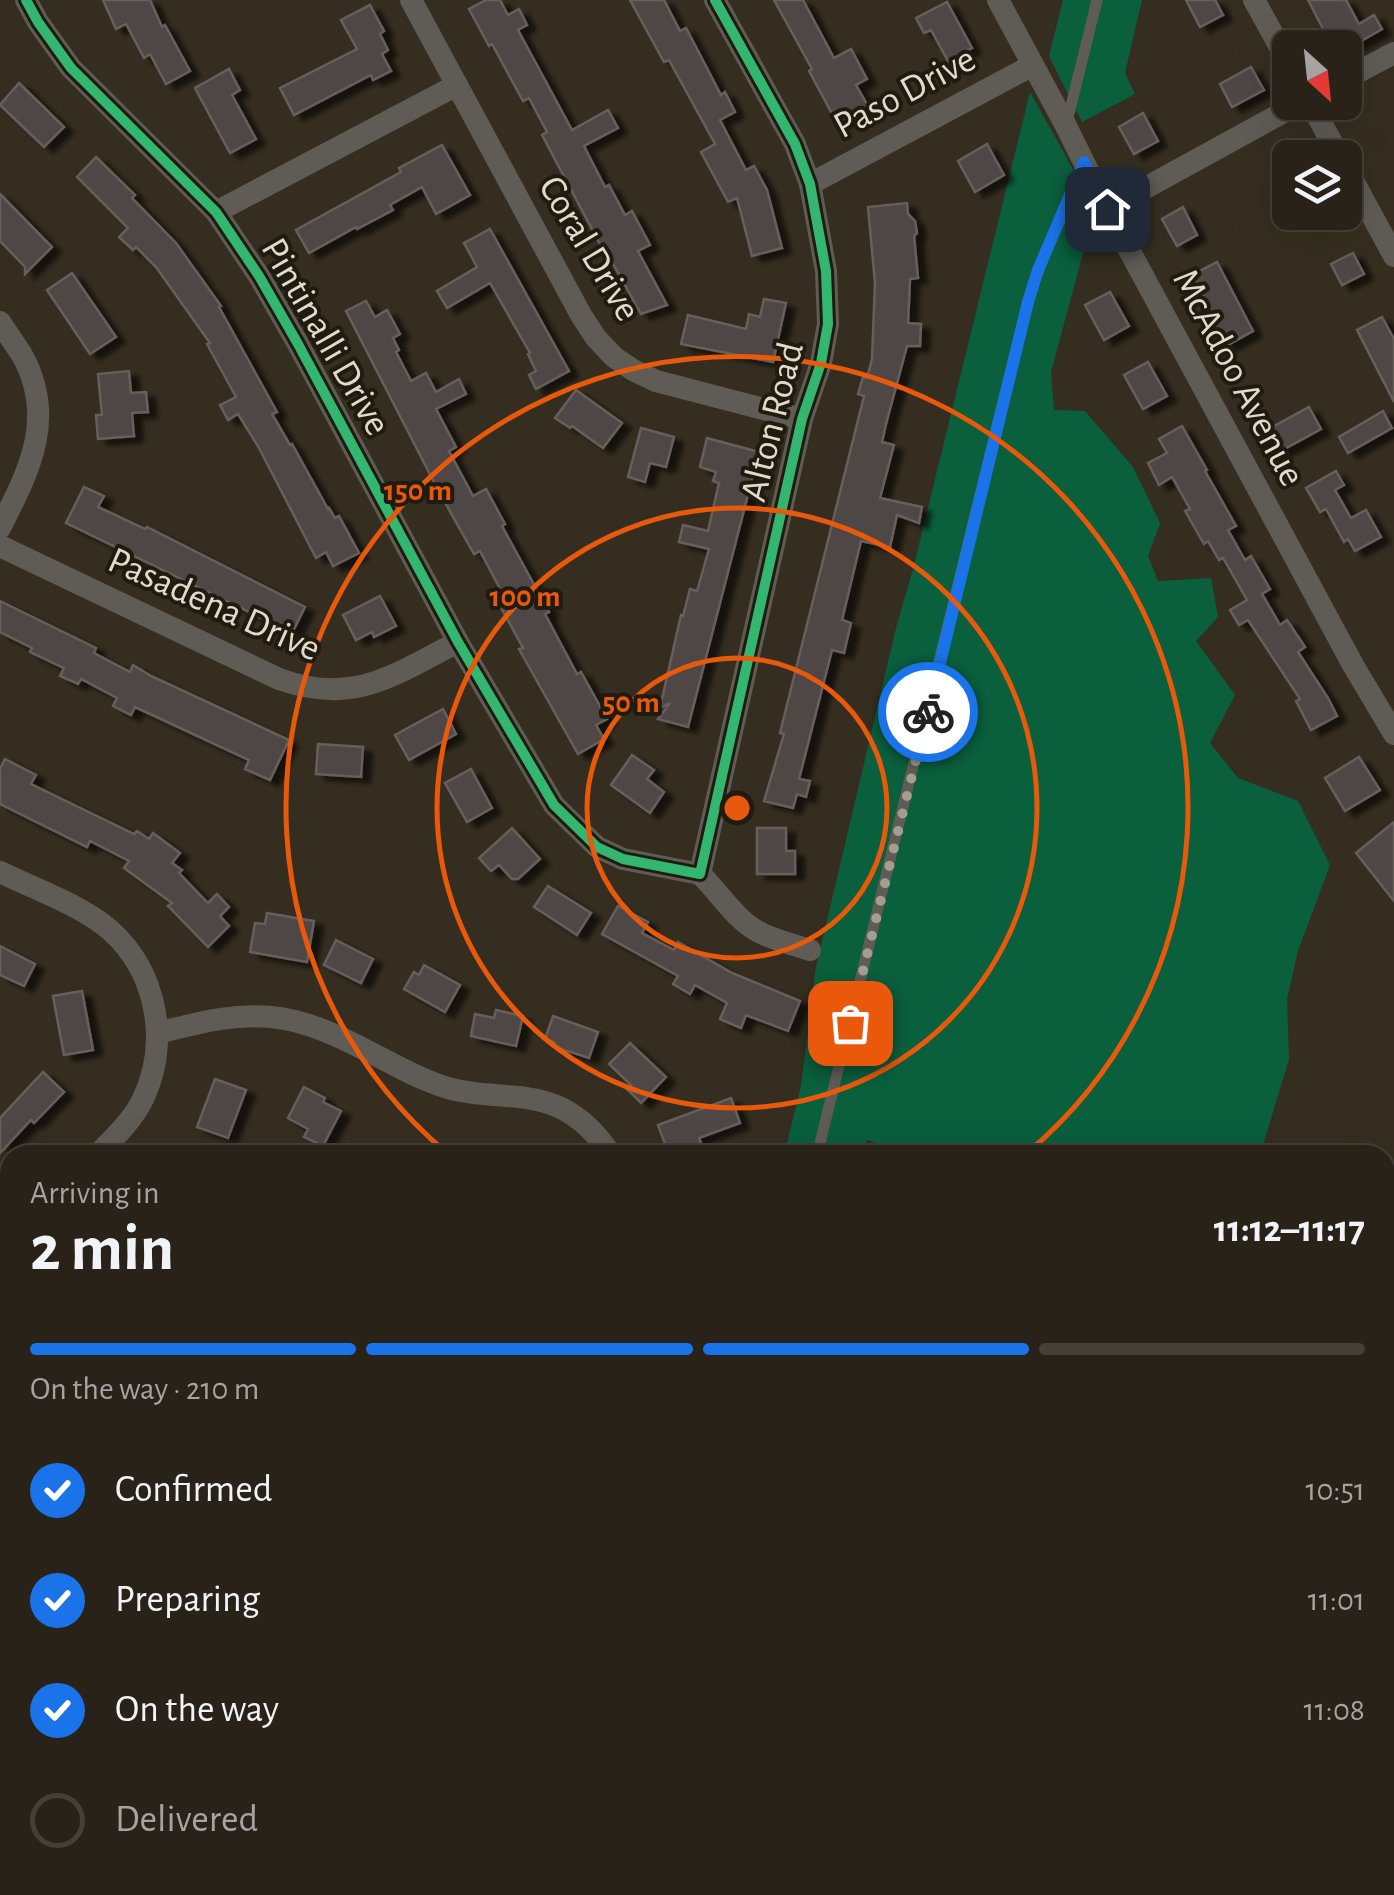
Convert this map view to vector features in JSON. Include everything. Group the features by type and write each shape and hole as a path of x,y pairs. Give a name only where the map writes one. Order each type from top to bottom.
{"street":[{"name":"Pintinalli Drive","path":"26,0 71,68 216,212 259,276 458,642 548,795 596,847 623,859 700,874"},
{"name":"Coral Drive","path":"411,0 596,338 614,357 656,381 802,419"},
{"name":"Alton Road","path":"700,874 802,419 821,363 828,324 826,271 810,184 794,144 715,0"},
{"name":"McAdoo Avenue","path":"998,0 1353,665 1394,734"},
{"path":"1254,0 1272,32"},
{"path":"1362,70 1394,52"},
{"name":"Paso Drive","path":"810,184 1033,65"},
{"path":"216,212 457,85"},
{"path":"1107,209 1272,118"},
{"path":"1362,197 1394,256"},
{"path":"0,322 23,356 33,380 39,428 34,455 0,528"},
{"name":"Pasadena Drive","path":"0,546 303,688 352,690 376,683 458,642"},
{"path":"0,872 90,916 129,951 143,974 153,1002 157,1053 140,1104 107,1145"},
{"path":"700,874 754,930 810,950"},
{"path":"157,1033 222,1017 272,1017 300,1022 328,1031 451,1089 539,1100 560,1108 590,1128 604,1145"}],"lane":[{"path":"1066,126 1096,0"},
{"path":"819,1145 1028,302 1084,162"}],"green space":[{"path":"1063,0 1142,0 1125,73 1135,94 1082,122 1049,56"},
{"path":"1030,92 1095,209 1051,372 1054,410 1085,411 1133,467 1160,523 1148,556 1158,581 1211,578 1218,617 1196,641 1235,695 1210,743 1238,778 1298,801 1330,865 1298,951 1287,999 1289,1059 1263,1145 883,1145 867,1140 866,1145 786,1145 801,1086 816,967"}],"building":[{"path":"103,0 150,0 190,71 166,84 150,54 144,58 126,24 116,29"},
{"path":"486,0 500,0 508,15 519,9 527,25 518,30 572,130 608,110 618,128 584,146 605,187 609,185 625,215 632,211 650,245 638,251 667,305 641,314 611,265 542,135 547,132 529,98 523,101 469,9"},
{"path":"630,0 664,0 680,31 686,28 721,95 725,92 735,112 720,120 746,170 754,166 767,190 782,248 752,256 737,198 728,202 701,152 715,144 669,60 664,62"},
{"path":"774,0 803,0 834,58 851,49 867,79 856,85 868,106 837,123"},
{"path":"1186,0 1215,0 1223,15 1200,27"},
{"path":"1308,0 1346,0 1359,24 1374,15 1382,29 1362,41 1362,30 1324,30"},
{"path":"947,2 972,48 948,61 931,30 924,33 916,18"},
{"path":"370,5 384,31 380,34 388,50 382,54 391,71 373,80 371,75 294,115 280,88 357,49 341,20"},
{"path":"1251,67 1264,90 1232,107 1220,84"},
{"path":"229,69 240,90 232,95 256,139 230,153 195,88"},
{"path":"19,83 64,127 44,147 0,105"},
{"path":"1143,113 1158,141 1134,154 1119,127"},
{"path":"987,144 1004,175 975,192 958,161"},
{"path":"442,145 470,195 436,214 422,187 390,205 393,210 309,253 296,230"},
{"path":"96,157 176,243 221,306 277,412 272,414 359,553 333,566 326,552 316,558 238,414 228,420 220,405 236,397 207,344 210,343 156,267 119,237 128,228 77,177"},
{"path":"0,194 52,247 25,274 25,267 0,241"},
{"path":"907,203 917,233 914,236 918,278 910,279 908,323 921,324 920,346 907,346 886,424 882,442 894,445 880,498 922,507 919,523 897,515 890,547 861,541 842,620 851,623 844,653 832,650 799,779 810,781 806,797 797,794 793,808 764,801 784,734 780,733 864,396 858,394 872,359 875,283 868,207"},
{"path":"1183,207 1197,235 1177,246 1162,219"},
{"path":"490,229 569,371 536,389 529,375 536,371 530,353 490,283 447,308 437,291 477,267 464,243"},
{"path":"1353,253 1364,274 1342,285 1331,264"},
{"path":"1217,262 1253,331 1226,346 1192,275"},
{"path":"72,273 116,337 90,354 47,290"},
{"path":"1110,292 1129,326 1104,340 1085,305"},
{"path":"764,299 786,303 773,362 681,344 688,315 746,329 749,314 760,317"},
{"path":"366,301 375,317 387,310 400,334 393,338 399,350 396,352 411,381 426,373 436,392 459,379 466,394 436,409 456,447 449,451 473,496 486,489 549,612 545,614 607,719 596,725 604,739 578,754 519,649 523,648 499,604 506,600 480,551 474,554 439,492 346,311"},
{"path":"1382,317 1394,339 1394,402 1357,330"},
{"path":"1148,362 1167,396 1143,409 1124,375"},
{"path":"129,371 131,393 146,392 148,412 132,413 134,436 98,439 96,415 102,415 98,374"},
{"path":"576,390 622,423 603,448 555,418"},
{"path":"1309,407 1321,429 1279,452 1267,430"},
{"path":"1383,411 1392,428 1348,453 1339,437"},
{"path":"1182,426 1236,526 1228,530 1245,560 1251,556 1270,589 1262,594 1280,625 1287,620 1305,647 1298,652 1337,716 1311,730 1296,701 1300,699 1248,620 1239,625 1230,610 1247,600 1223,558 1219,560 1208,541 1204,544 1172,477 1159,485 1148,463 1167,453 1159,439"},
{"path":"641,428 674,437 666,467 650,463 645,482 628,477"},
{"path":"707,438 759,452 688,727 658,719 670,703 660,708 681,615 690,589 697,591 709,549 679,542 683,525 708,531 719,483 713,481 716,472 700,467"},
{"path":"1336,471 1344,485 1335,490 1351,518 1366,510 1381,537 1355,551 1348,539 1344,542 1326,509 1320,512 1306,488"},
{"path":"84,487 104,496 98,507 147,527 305,607 292,633 66,523"},
{"path":"380,596 396,626 374,637 372,632 356,640 343,615"},
{"path":"0,601 96,648 94,653 130,672 133,665 289,740 270,780 245,769 249,760 135,707 131,715 113,706 117,698 81,679 78,684 60,676 64,668 0,632"},
{"path":"443,709 456,734 409,760 395,735"},
{"path":"318,744 363,747 361,777 316,774"},
{"path":"632,755 654,770 647,779 664,792 650,813 611,785"},
{"path":"1359,757 1380,790 1345,811 1325,778"},
{"path":"5,759 36,775 31,784 134,834 137,831 149,839 153,833 180,853 172,863 208,903 217,894 229,907 220,916 229,926 208,947 168,906 172,903 124,868 129,861 90,841 87,847 0,804 0,769"},
{"path":"471,769 492,808 467,822 445,783"},
{"path":"1394,822 1394,901 1356,853"},
{"path":"512,828 540,859 518,879 512,879 499,865 491,871 479,858"},
{"path":"757,828 786,828 786,851 795,851 795,874 757,874"},
{"path":"548,886 591,913 577,935 534,907"},
{"path":"618,906 648,922 642,933 674,950 678,942 732,973 800,1001 788,1031 746,1015 741,1028 720,1019 727,1003 695,985 690,994 673,984 678,976 602,934"},
{"path":"267,913 314,921 307,962 250,952 255,923 265,924"},
{"path":"336,940 373,959 361,983 324,965"},
{"path":"0,946 35,964 24,986 0,975"},
{"path":"424,965 460,985 445,1012 404,989 414,972 419,975"},
{"path":"82,991 93,1050 64,1055 53,996"},
{"path":"496,1010 523,1016 516,1046 471,1036 475,1014 494,1018"},
{"path":"553,1016 598,1032 589,1058 552,1046 554,1042 545,1039"},
{"path":"630,1043 666,1077 641,1103 627,1089 631,1085 609,1064"},
{"path":"43,1072 64,1092 8,1145 0,1145 0,1118"},
{"path":"215,1079 246,1090 228,1138 197,1127"},
{"path":"304,1087 341,1111 324,1145 304,1137 308,1129 288,1118"},
{"path":"731,1098 740,1123 699,1138 702,1145 665,1145 658,1125"}],"cycle path":[{"path":"26,0 71,68 216,212 259,276 458,642 554,805 597,847 623,859 700,874 802,419 821,363 828,324 826,271 810,184 795,144 715,0"}],"way so far":[{"path":"850,1023 928,712"}],"route":[{"path":"928,712 1028,302 1084,162 1107,209"}]}
